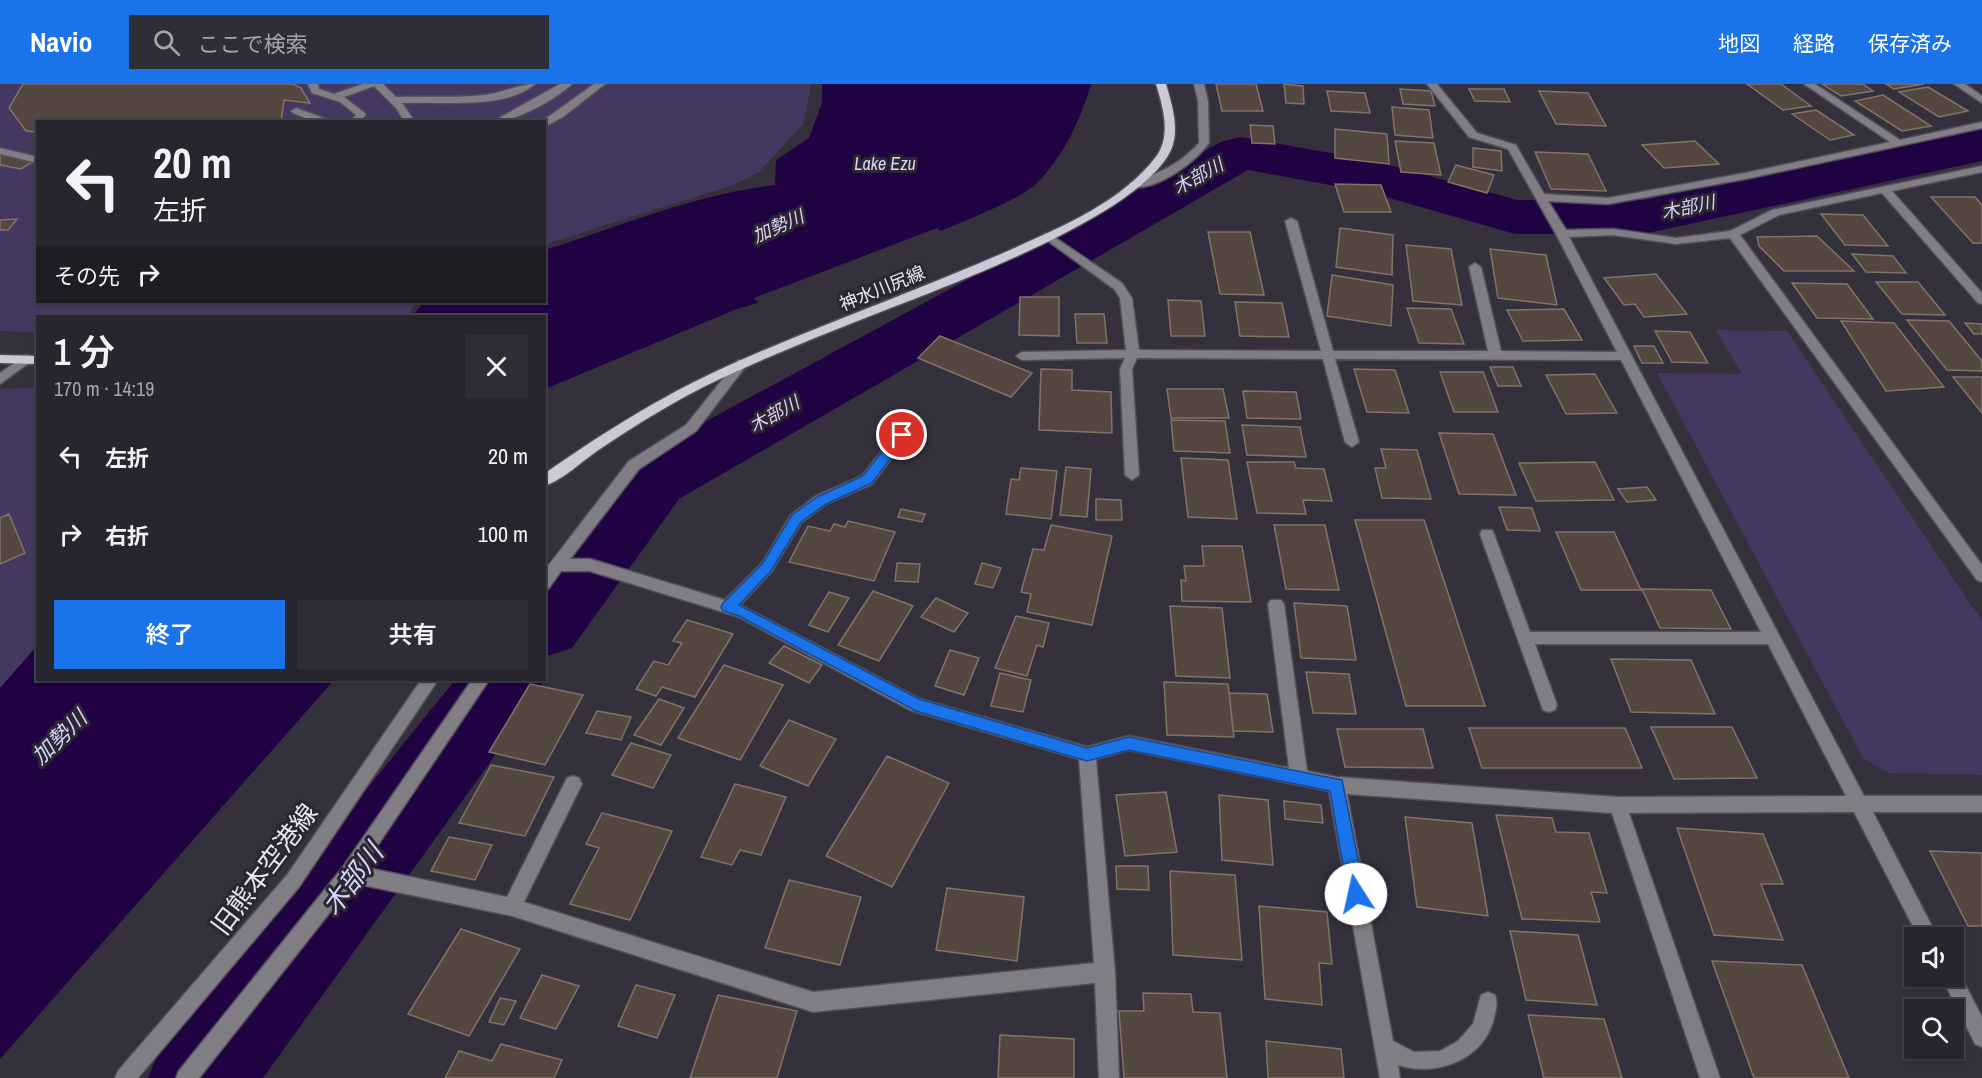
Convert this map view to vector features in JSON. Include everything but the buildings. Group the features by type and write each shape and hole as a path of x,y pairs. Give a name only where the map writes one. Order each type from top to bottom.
{"main road":[{"name":"神水川尻線","path":"546,480 610,435 664,402 742,363 989,264 1079,222 1134,185 1162,157 1171,136 1161,84"},
{"path":"0,359 32,359"}],"street":[{"path":"313,84 315,91 343,100 361,114 356,120"},
{"path":"332,98 372,84"},
{"path":"377,84 394,100 409,120"},
{"path":"394,100 482,98 523,90 530,84"},
{"path":"546,84 565,86"},
{"path":"546,123 560,116 600,84"},
{"path":"1134,185 1164,176 1187,163 1204,143 1203,101 1199,84"},
{"path":"1432,84 1473,135 1512,147 1562,234 1858,806 1923,927"},
{"path":"1809,84 1897,142"},
{"path":"1959,84 1982,100"},
{"path":"501,120 565,86"},
{"path":"297,111 320,120"},
{"path":"1540,197 1608,201 1745,176 1982,124"},
{"path":"0,151 36,160"},
{"path":"1562,234 1613,232 1676,240 1733,234 1776,212 1982,169"},
{"path":"1885,190 1982,300"},
{"path":"1291,221 1352,442"},
{"path":"1733,234 1982,576"},
{"path":"1048,236 1118,286 1126,298 1133,354 1126,369 1132,475"},
{"path":"1475,267 1495,354"},
{"path":"1022,356 1495,354 1625,356"},
{"path":"0,380 32,359"},
{"path":"546,581 634,465 691,428 742,363"},
{"path":"728,607 766,567 796,519 822,501 867,480 902,435"},
{"path":"1487,534 1549,705"},
{"path":"557,565 590,565 744,612 916,705 1087,754 1129,743 1337,785 1618,805 1982,804"},
{"path":"1276,604 1299,777"},
{"path":"1525,638 1772,638"},
{"name":"旧熊本空港線","path":"125,1078 293,881 429,681"},
{"path":"186,1078 349,873 480,681"},
{"path":"1087,754 1098,848 1106,972 1109,1078"},
{"path":"512,907 573,784"},
{"path":"1337,785 1390,1078"},
{"path":"1618,805 1710,1078"},
{"path":"349,873 512,907 813,1002 1106,972"},
{"path":"1956,987 1982,1037"},
{"path":"1384,1047 1413,1062 1443,1061 1465,1048 1482,1029 1488,1002"}],"shaded area":[{"path":"0,84 811,84 804,123 759,172 733,185 546,244 546,120 36,120 36,303 416,303 408,315 36,315 36,332 0,331"},
{"path":"1716,330 1787,331 1982,621 1982,775 1888,773 1863,758 1657,373 1742,374"},
{"path":"36,388 36,647 0,688 0,389"}],"water":[{"name":"Lake Ezu","path":"822,84 1091,84 1077,123 1057,159 1039,181 1020,195 941,231 937,228 754,298 758,303 737,309 546,389 546,315 413,315 423,303 546,303 546,250 687,203 746,189 775,185 776,160 809,138 822,103"},
{"name":"加勢川","path":"36,647 36,681 333,681 0,1059 0,688"}],"waterway":[{"name":"木部川","path":"546,622 654,481 1240,153 1375,177 1515,217 1643,217 1982,145"},
{"name":"木部川","path":"200,1078 502,681"}],"route":[{"path":"902,435 867,480 822,501 796,519 766,567 728,607 744,612 916,705 1087,754 1129,743 1337,785 1356,894"}]}
